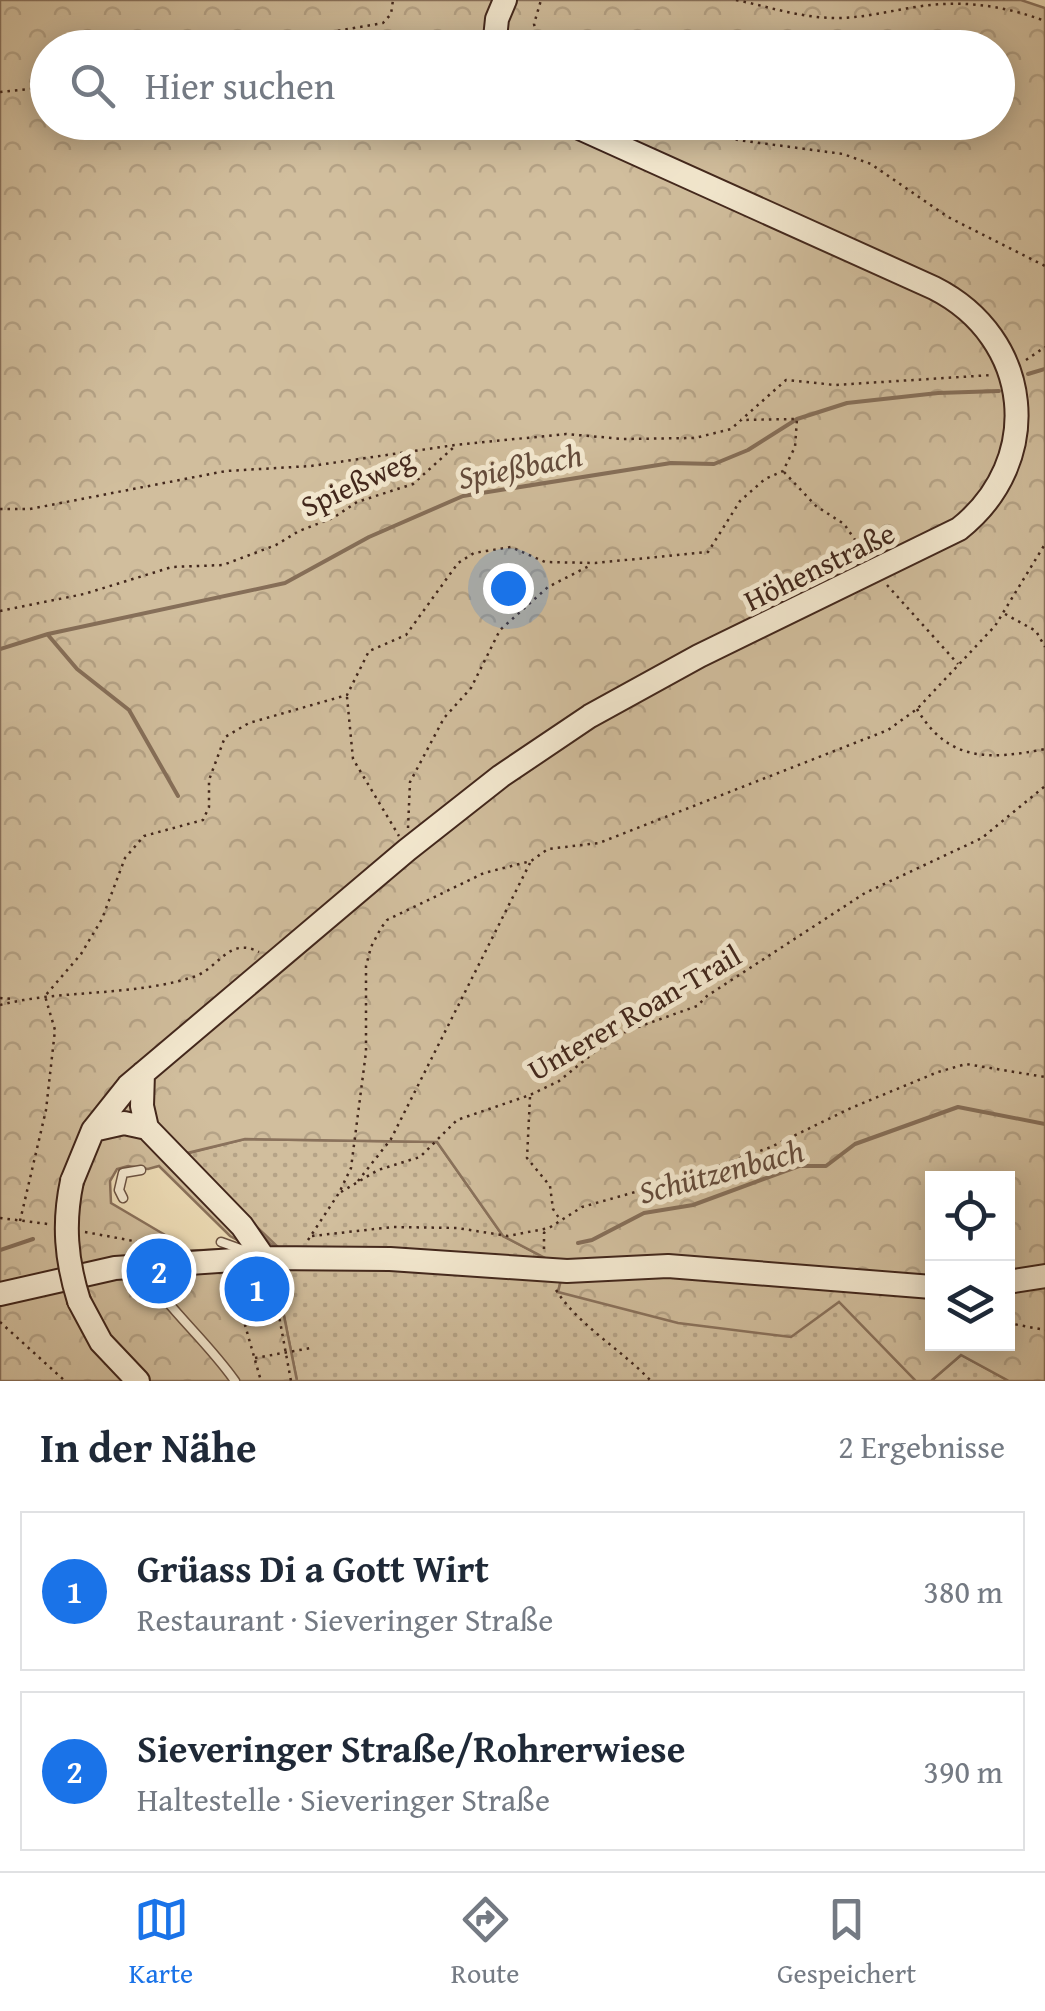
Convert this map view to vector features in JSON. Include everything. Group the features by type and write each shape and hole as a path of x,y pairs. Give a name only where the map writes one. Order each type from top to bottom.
{"street":[{"path":"495,30 504,2"},
{"name":"Höhenstraße","path":"138,1381 101,1342 79,1301 66,1244 72,1181 93,1130 117,1098 407,850 501,776 590,716 698,656 959,530 992,498 1008,471 1019,435 1019,399 1012,370 993,333 954,298 606,140"},
{"path":"143,1073 142,1106 147,1128 274,1258"},
{"path":"93,1130 124,1123 147,1128"},
{"path":"0,1294 92,1272 141,1265 274,1258 390,1259 547,1270 668,1266 925,1286"},
{"path":"1015,1281 1045,1276"}],"lane":[{"path":"123,1198 119,1182 123,1173 141,1170"},
{"path":"221,1242 274,1258"},
{"path":"141,1265 158,1293 217,1356 234,1381"}],"path":[{"path":"342,30 383,23 391,14 393,0"},
{"path":"536,30 541,0"},
{"path":"736,0 803,17 869,16 923,6 969,4 998,6 1045,21"},
{"path":"0,92 30,89"},
{"path":"738,140 842,154 871,164 948,216 1045,266"},
{"path":"1012,370 1045,347"},
{"name":"Spießweg","path":"0,611 84,594 172,567 223,564 276,545 357,502 413,484 455,446 566,434 623,439 695,438 731,430 786,380 835,385 980,376 1012,370"},
{"path":"407,850 353,759 347,695 369,651 406,634 458,563 474,553 510,548 545,562 595,563 708,552 740,501 764,479 782,471 795,447 797,419 740,420"},
{"path":"0,509 30,508 226,471 311,466 455,446"},
{"path":"782,471 816,506 844,524 914,619 958,665"},
{"path":"549,1228 508,1236 457,1228 393,1227 311,1236 339,1193 352,1159 365,1068 366,966 370,947 381,928 387,920 484,873 531,861 548,849 599,843 888,730 917,709 1004,613 1045,544"},
{"path":"407,850 410,782 444,718 471,688 500,630 548,587 595,563"},
{"path":"1004,613 1036,631 1045,646"},
{"path":"44,996 81,954 102,919 125,858 144,836 203,820 209,807 209,780 225,737 249,724 347,695"},
{"path":"917,709 930,731 974,756 1045,750"},
{"name":"Unterer Roan-Trail","path":"339,1193 378,1170 420,1157 456,1120 530,1095 559,1081 601,1047 627,1032 697,1006 864,893 982,838 1045,786"},
{"path":"357,1182 391,1139 531,861"},
{"path":"0,1005 44,996 139,989 188,979 208,970 234,949 251,948 272,964"},
{"path":"20,1221 46,1110 55,1030 44,996"},
{"path":"0,998 19,1000"},
{"path":"651,1381 558,1294 547,1270 544,1233 549,1228 582,1207 685,1178 770,1147 938,1072 966,1064 1045,1077"},
{"path":"530,1095 527,1158 550,1186 553,1209 561,1220"},
{"path":"0,1218 49,1224"},
{"path":"84,1231 174,1248"},
{"path":"274,1258 279,1265 277,1292 291,1381"},
{"path":"238,1260 241,1311 260,1381"},
{"path":"0,1322 64,1381"},
{"path":"1015,1324 1045,1330"},
{"path":"255,1358 311,1348"}],"green space":[{"path":"0,0 1021,0 1045,8 1045,1381 1009,1381 961,1355 931,1381 916,1381 839,1302 791,1337 678,1323 558,1292 564,1268 503,1236 437,1142 245,1139 183,1154 271,1244 280,1248 281,1301 297,1381 0,1381","holes":["159,1166 230,1236 241,1242 232,1253 229,1249 180,1251 177,1242 111,1203 110,1181 117,1169"]},
{"path":"245,1139 437,1142 503,1236 564,1268 558,1292 839,1301 916,1381 297,1381 281,1301 279,1248 181,1155"},
{"path":"961,1355 1009,1381 931,1381"}],"building":[{"path":"270,1273 272,1317 253,1318 253,1306 243,1307 242,1275"}],"waterway":[{"name":"Spießbach","path":"1028,374 1045,369"},
{"name":"Spießbach","path":"0,649 48,634 285,583 369,537 463,496 671,463 714,464 748,450 797,419 847,403 999,391"},
{"path":"48,635 77,669 129,710 178,796"},
{"name":"Schützenbach","path":"578,1243 592,1240 644,1213 693,1205 799,1166 826,1166 855,1144 958,1107 1045,1124"},
{"path":"0,1250 33,1239"}],"place":[{"name":"Sieveringer Straße/Rohrerwiese","path":"159,1271"},
{"name":"Grüass Di a Gott Wirt","path":"257,1289"}]}
